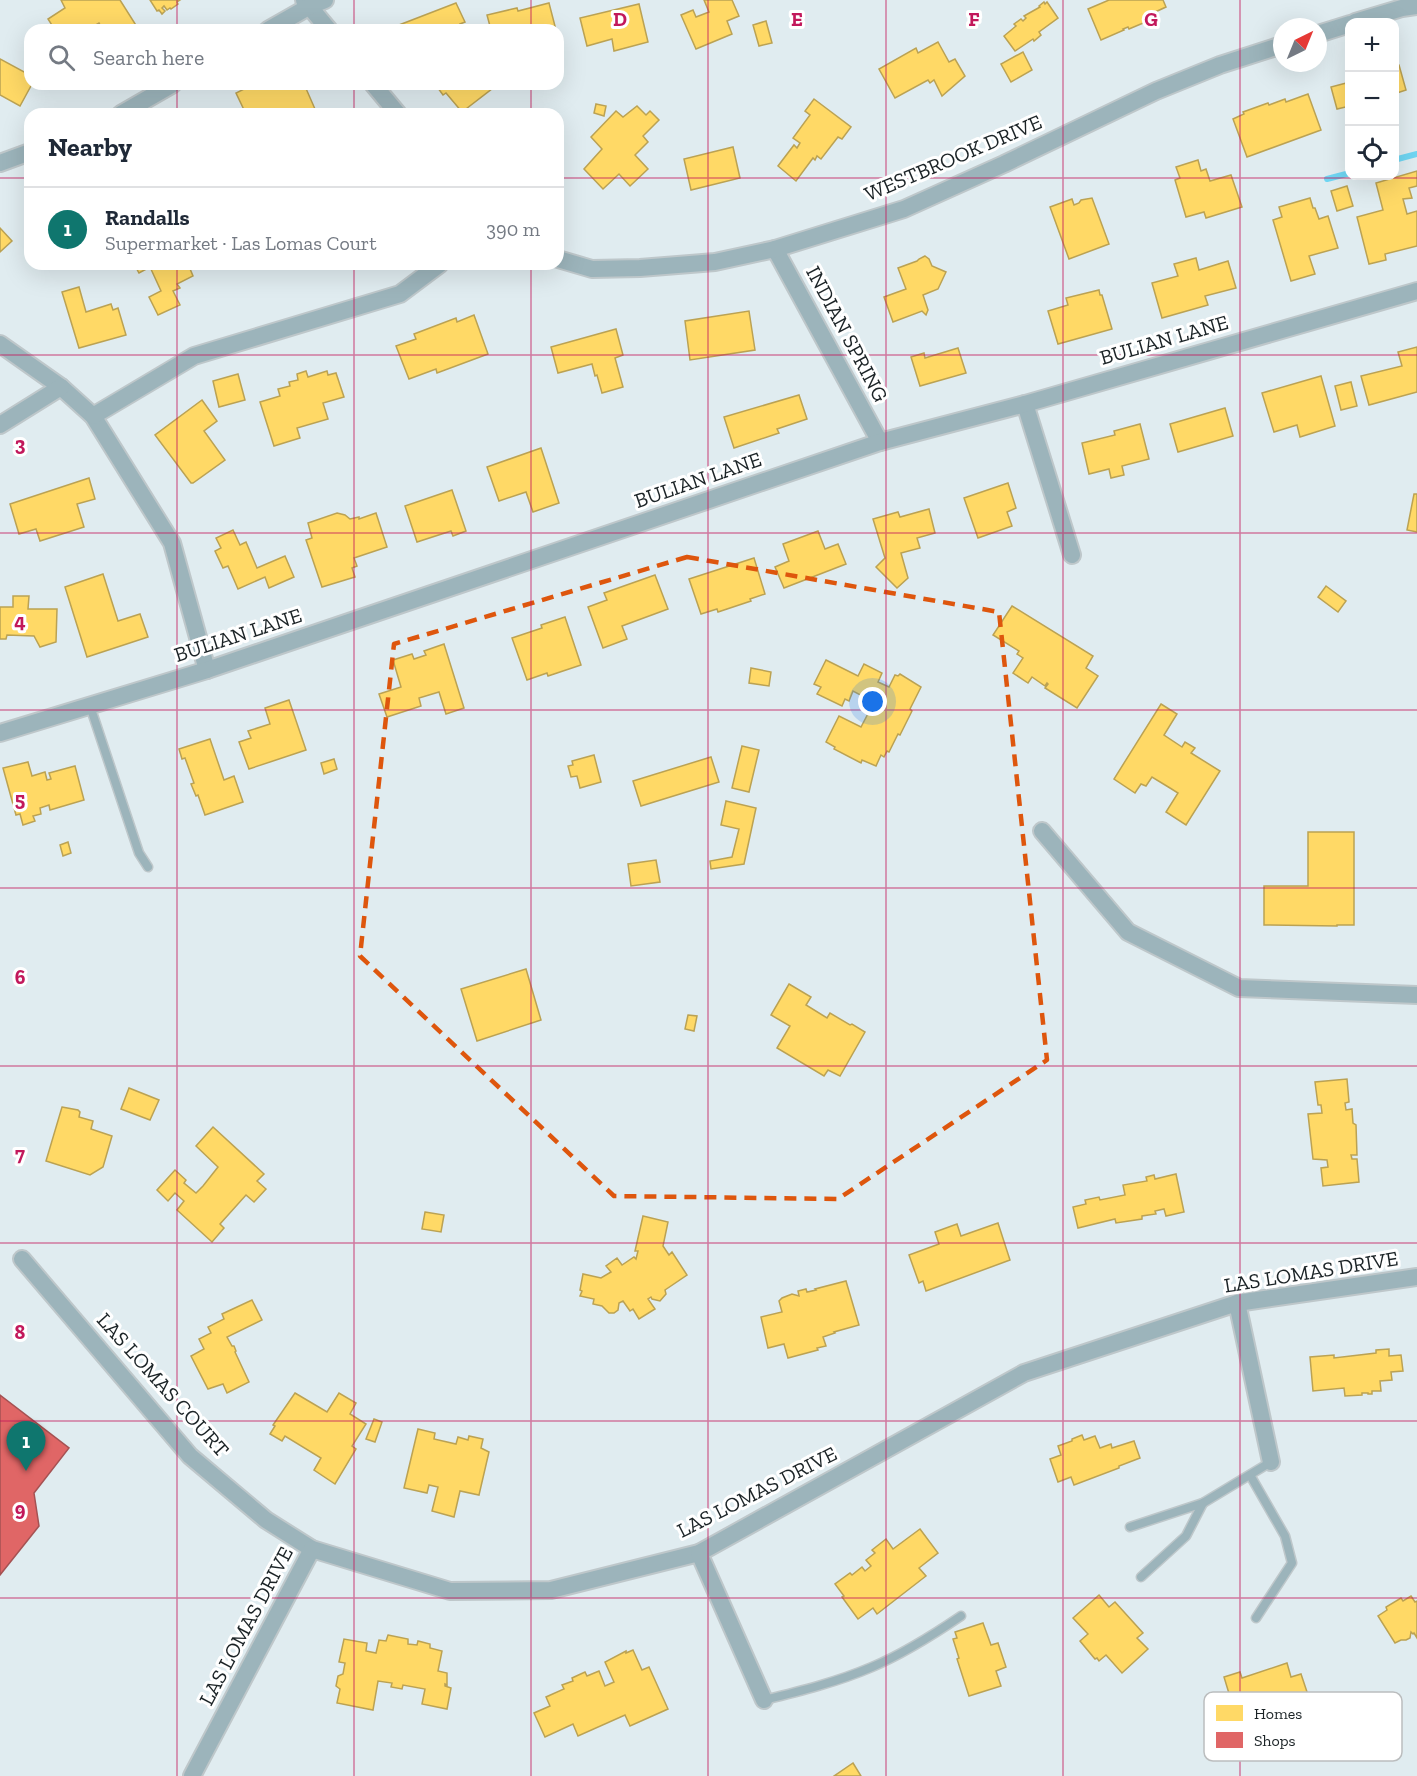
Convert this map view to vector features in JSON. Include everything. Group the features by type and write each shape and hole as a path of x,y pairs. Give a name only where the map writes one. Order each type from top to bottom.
{"street":[{"path":"278,24 313,2 326,24"},
{"path":"1368,18 1417,6"},
{"path":"1327,31 1345,26"},
{"name":"WESTBROOK DRIVE","path":"564,261 592,269 640,268 716,262 775,249 904,209 1156,91 1220,65 1273,48"},
{"path":"131,108 163,90"},
{"path":"378,90 393,108"},
{"path":"0,163 24,154"},
{"name":"INDIAN SPRING","path":"775,249 880,442"},
{"path":"93,416 194,356 400,294 432,270"},
{"name":"BULIAN LANE","path":"0,733 207,669 880,442 1025,404 1417,291"},
{"path":"0,344 62,387 93,416 172,543 207,669"},
{"path":"0,425 62,387"},
{"path":"1025,404 1072,555"},
{"path":"1042,831 1128,932 1239,988 1417,995"},
{"name":"LAS LOMAS COURT","path":"22,1259 190,1456 266,1520 312,1550"},
{"name":"LAS LOMAS DRIVE","path":"192,1776 312,1550 450,1591 552,1590 699,1552 1024,1373 1237,1304 1417,1277"},
{"path":"1237,1304 1271,1462"},
{"path":"699,1552 764,1700"}],"lane":[{"path":"90,706 139,853 148,867"},
{"path":"1130,1527 1203,1503 1271,1462"},
{"path":"1250,1475 1285,1536 1292,1563 1256,1618"},
{"path":"1141,1577 1186,1536 1203,1503"},
{"path":"764,1700 814,1688 873,1667 932,1636 961,1616"}],"highlighted area":[{"path":"687,557 999,612 1047,1060 838,1199 614,1196 360,956 394,644"}],"building: Homes":[{"path":"61,0 120,0 135,24 51,24 48,19 65,8"},
{"path":"150,0 180,0 171,9 167,10 164,6 162,8 165,11 162,14 159,10 157,11"},
{"path":"704,0 732,0 739,16 727,21 732,34 696,49 681,15 693,10 696,17 709,12"},
{"path":"1109,0 1163,0 1166,7 1153,13 1155,18 1129,29 1128,27 1123,29 1101,40 1088,9"},
{"path":"1044,2 1045,4 1047,2 1058,18 1039,32 1041,35 1034,41 1033,39 1015,51 1004,36 1016,26 1014,24 1021,19 1023,21 1026,18 1024,16 1040,7"},
{"path":"456,3 465,22 460,24 402,24"},
{"path":"549,3 554,24 489,24 487,15 517,8 518,11"},
{"path":"639,4 648,42 614,51 612,39 587,46 580,18"},
{"path":"766,21 772,43 759,46 753,25"},
{"path":"938,42 949,62 955,59 965,76 942,96 934,80 930,83 928,80 895,98 879,69 916,48 918,53"},
{"path":"1023,52 1032,70 1011,82 1001,64"},
{"path":"0,59 24,72 24,90 29,90 20,106 0,95"},
{"path":"1399,65 1406,90 1399,92"},
{"path":"1345,83 1345,107 1337,109 1331,87"},
{"path":"242,90 307,90 315,108 243,108 236,93"},
{"path":"439,90 490,90 467,108 459,108 446,93 443,95"},
{"path":"1308,94 1321,130 1247,157 1233,119 1244,114 1243,112 1268,103 1269,105 1285,99 1286,102"},
{"path":"814,99 851,127 842,139 838,137 821,159 817,156 815,160 813,158 796,181 778,166 794,145 797,148 800,143 793,138 810,115 805,111"},
{"path":"596,104 606,106 604,116 594,113"},
{"path":"637,106 646,115 650,111 659,120 643,136 648,142 635,155 648,169 630,186 619,174 603,189 584,169 602,149 591,137 616,111 623,117"},
{"path":"733,147 740,178 691,190 684,159"},
{"path":"1198,160 1201,171 1206,169 1210,181 1231,175 1242,207 1206,218 1204,212 1186,217 1175,180 1180,178 1176,167"},
{"path":"1417,171 1417,186 1409,188 1412,198 1403,199 1407,214 1417,211 1417,246 1385,254 1386,260 1369,264 1357,217 1383,210 1376,183 1399,180 1399,176"},
{"path":"1347,186 1353,206 1337,211 1331,191"},
{"path":"1092,198 1109,244 1069,259 1050,207 1072,199 1074,205 1081,200"},
{"path":"1310,198 1319,219 1328,216 1338,248 1309,256 1315,274 1291,281 1273,220 1282,217 1279,207"},
{"path":"0,228 12,241 0,252"},
{"path":"925,256 932,266 946,272 938,289 923,295 928,310 926,315 922,311 893,322 884,297 906,289 898,268"},
{"path":"1196,258 1199,270 1228,261 1236,288 1205,296 1208,305 1162,318 1152,283 1178,276 1174,264"},
{"path":"151,270 190,270 193,276 177,284 180,288 173,291 180,305 158,315 149,297 161,291"},
{"path":"79,287 86,312 111,304 113,310 118,308 126,335 79,348 62,292"},
{"path":"1099,290 1112,329 1058,344 1048,311 1068,305 1066,298"},
{"path":"749,311 755,350 690,360 685,321"},
{"path":"474,315 488,354 437,373 436,369 409,379 396,346 416,339 414,334 456,318 457,322"},
{"path":"616,329 623,355 615,358 623,387 602,393 592,364 558,373 551,347"},
{"path":"1417,347 1417,392 1369,405 1361,376 1402,366 1398,352"},
{"path":"958,348 966,373 920,386 911,357 924,353 925,358"},
{"path":"306,371 308,377 327,371 328,375 336,373 344,397 323,403 328,419 297,428 300,438 274,446 260,402 280,396 278,389 290,386 289,382 298,380 297,374"},
{"path":"238,374 245,400 219,407 213,381"},
{"path":"1321,376 1335,426 1300,437 1297,425 1274,432 1262,393"},
{"path":"1351,382 1357,406 1341,410 1335,386"},
{"path":"799,395 807,419 777,429 779,433 734,448 724,417"},
{"path":"202,400 217,421 204,431 225,460 191,483 155,435"},
{"path":"1225,408 1233,436 1178,452 1170,424"},
{"path":"1140,424 1149,459 1122,466 1124,475 1111,478 1109,469 1089,474 1082,443 1115,435 1114,431"},
{"path":"541,448 559,503 533,512 526,492 499,501 487,467"},
{"path":"89,478 95,499 77,504 84,527 40,541 36,529 19,534 10,504"},
{"path":"1008,483 1016,508 1007,512 1012,526 978,538 964,498"},
{"path":"452,490 466,531 453,536 451,531 417,542 405,506"},
{"path":"1414,494 1417,494 1417,532 1407,530"},
{"path":"929,509 935,533 917,538 920,548 901,553 908,578 897,588 876,567 885,558 873,519 898,512 900,517"},
{"path":"337,513 350,519 359,517 359,519 376,513 387,547 354,558 357,566 352,568 355,577 322,587 306,540 312,538 308,523"},
{"path":"233,530 240,545 246,542 257,568 285,556 294,577 269,588 265,577 238,589 228,566 223,568 215,551 221,548 216,538"},
{"path":"818,531 825,549 838,544 846,564 784,588 775,567 789,561 783,544"},
{"path":"754,558 765,594 718,612 717,609 701,614 689,579"},
{"path":"103,574 118,621 140,614 148,637 87,657 65,587"},
{"path":"655,575 668,609 622,626 627,639 603,648 588,607 607,600 604,593"},
{"path":"1326,586 1346,601 1338,612 1318,597"},
{"path":"13,596 29,596 28,609 57,609 56,642 40,647 34,636 7,635 6,639 0,639 0,607 13,607"},
{"path":"1012,606 1093,656 1086,668 1098,676 1077,708 1045,688 1047,683 1045,686 1032,677 1028,683 1013,673 1023,658 1017,654 1019,651 993,635"},
{"path":"565,617 581,665 527,680 512,638"},
{"path":"444,644 464,708 446,714 439,692 419,698 421,706 387,717 379,694 401,687 393,660 412,654 414,659 426,655 424,651"},
{"path":"826,660 858,676 864,664 882,673 878,682 889,687 895,675 900,674 921,687 900,735 898,734 889,752 887,751 884,757 881,755 876,766 862,760 861,763 834,749 835,747 826,742 839,716 861,727 874,702 853,691 849,701 845,699 842,706 817,694 821,687 814,684"},
{"path":"751,668 771,672 769,686 749,683"},
{"path":"289,700 306,750 249,769 239,742 251,738 248,731 270,724 265,708"},
{"path":"1161,704 1177,714 1164,735 1182,747 1185,742 1195,748 1191,753 1220,771 1186,825 1166,812 1178,793 1152,777 1146,786 1141,784 1135,793 1114,779"},
{"path":"210,739 224,780 234,776 243,802 205,815 198,795 196,796 191,784 194,783 185,758 182,759 179,749"},
{"path":"742,746 759,750 749,792 732,788"},
{"path":"594,755 601,782 580,788 577,776 571,777 568,766 573,765 572,761"},
{"path":"711,757 719,782 641,806 633,781"},
{"path":"334,759 337,769 324,774 321,763"},
{"path":"28,762 32,776 45,772 47,780 51,779 49,773 75,766 84,800 50,810 49,805 40,808 41,814 33,816 35,821 23,825 20,814 16,815 3,768"},
{"path":"726,801 756,808 744,864 711,869 710,861 732,857 739,829 721,825"},
{"path":"1308,832 1354,832 1354,925 1264,925 1264,886 1308,886"},
{"path":"68,842 71,853 63,856 60,845"},
{"path":"656,860 660,882 631,886 628,864"},
{"path":"526,969 541,1020 477,1041 461,989"},
{"path":"789,984 811,997 806,1005 827,1018 830,1013 865,1032 840,1076 828,1070 824,1076 777,1048 790,1026 771,1015"},
{"path":"688,1015 697,1016 694,1031 685,1029"},
{"path":"1347,1079 1349,1102 1345,1103 1346,1110 1352,1109 1353,1123 1356,1125 1357,1155 1351,1155 1352,1159 1357,1159 1359,1182 1323,1186 1321,1168 1328,1167 1327,1160 1313,1159 1308,1114 1322,1113 1321,1105 1318,1105 1315,1082"},
{"path":"129,1088 159,1100 150,1120 121,1109"},
{"path":"62,1107 78,1110 79,1117 93,1121 91,1129 112,1136 103,1167 90,1175 46,1161"},
{"path":"213,1127 264,1174 257,1181 266,1189 254,1202 246,1195 220,1224 224,1228 212,1242 177,1210 184,1201 175,1193 168,1201 157,1190 175,1170 186,1180 184,1183 196,1193 203,1186 218,1167 196,1146"},
{"path":"1176,1174 1184,1212 1166,1216 1164,1209 1155,1211 1156,1214 1142,1216 1142,1219 1116,1223 1115,1219 1078,1228 1073,1207 1086,1204 1085,1200 1099,1197 1100,1200 1125,1195 1123,1185 1147,1181 1146,1177 1154,1175 1155,1179"},
{"path":"425,1212 444,1215 441,1232 422,1229"},
{"path":"643,1216 668,1222 663,1246 669,1255 672,1252 687,1275 665,1290 666,1294 660,1301 651,1297 648,1299 655,1309 639,1319 633,1309 630,1311 623,1301 619,1303 618,1310 609,1313 602,1306 593,1304 594,1299 580,1296 582,1291 580,1290 583,1274 601,1278 611,1272 606,1266 617,1258 622,1265 634,1257 636,1259 638,1251 635,1251"},
{"path":"998,1223 1010,1260 926,1291 923,1281 919,1283 909,1255 939,1244 935,1232 957,1224 961,1236"},
{"path":"846,1281 859,1325 823,1337 826,1346 817,1348 818,1350 788,1358 784,1344 768,1348 761,1317 782,1312 779,1301 782,1298 792,1294 799,1296 798,1291 806,1289 807,1292"},
{"path":"252,1300 262,1320 227,1337 234,1346 249,1382 227,1393 223,1384 208,1389 191,1356 204,1349 199,1339 211,1333 208,1327 224,1319 222,1314"},
{"path":"1389,1349 1389,1356 1401,1355 1403,1371 1391,1372 1392,1380 1380,1381 1381,1391 1345,1396 1344,1388 1313,1391 1310,1357 1334,1355 1334,1358 1376,1353 1376,1350"},
{"path":"295,1393 327,1412 339,1393 356,1403 350,1414 366,1424 352,1446 356,1449 335,1484 314,1470 321,1458 285,1436 282,1441 270,1434 275,1426 273,1425"},
{"path":"374,1419 382,1422 375,1442 366,1439"},
{"path":"418,1429 435,1433 434,1439 456,1444 458,1437 468,1440 469,1436 483,1439 481,1448 489,1452 479,1495 460,1491 454,1517 432,1511 438,1487 429,1485 427,1493 404,1488"},
{"path":"1082,1435 1084,1440 1095,1436 1100,1448 1111,1444 1112,1448 1134,1441 1140,1458 1074,1485 1071,1477 1058,1482 1050,1459 1061,1455 1058,1446"},
{"path":"920,1529 938,1553 919,1568 926,1576 877,1614 873,1608 858,1619 835,1584 862,1567 865,1571 871,1566 866,1560 875,1553 872,1550 886,1539 893,1549"},
{"path":"1099,1595 1109,1607 1115,1602 1143,1633 1137,1638 1148,1649 1122,1673 1106,1655 1099,1661 1095,1659 1080,1641 1088,1634 1073,1618"},
{"path":"1411,1596 1415,1602 1417,1601 1417,1638 1411,1632 1410,1638 1395,1643 1378,1616 1387,1610 1386,1607 1401,1598 1403,1601"},
{"path":"983,1623 991,1645 998,1643 1006,1667 996,1671 1001,1686 969,1696 953,1639 957,1638 955,1632"},
{"path":"388,1635 408,1639 408,1644 417,1645 418,1641 430,1644 430,1648 442,1651 438,1671 447,1673 447,1685 445,1686 451,1688 447,1709 422,1704 425,1689 403,1685 402,1689 391,1687 392,1683 378,1681 373,1710 337,1703 340,1689 336,1686 338,1676 343,1674 345,1663 339,1662 344,1639 367,1643 366,1651 376,1653 379,1640 386,1641"},
{"path":"633,1650 642,1670 649,1667 668,1709 630,1726 625,1715 578,1736 573,1724 545,1737 534,1713 550,1706 546,1697 564,1689 562,1685 573,1681 572,1678 585,1672 587,1676 599,1671 605,1686 614,1682 605,1662 626,1651 626,1653"},
{"path":"1287,1663 1291,1677 1301,1674 1307,1692 1229,1692 1224,1677 1240,1672 1242,1678"},
{"path":"853,1763 861,1776 834,1776"}],"building: Shops":[{"path":"0,1395 69,1448 34,1493 39,1526 0,1575"}],"waterway":[{"path":"1399,159 1417,154"},
{"path":"1327,179 1345,174"}],"place":[{"name":"Randalls","path":"26,1471"}]}
